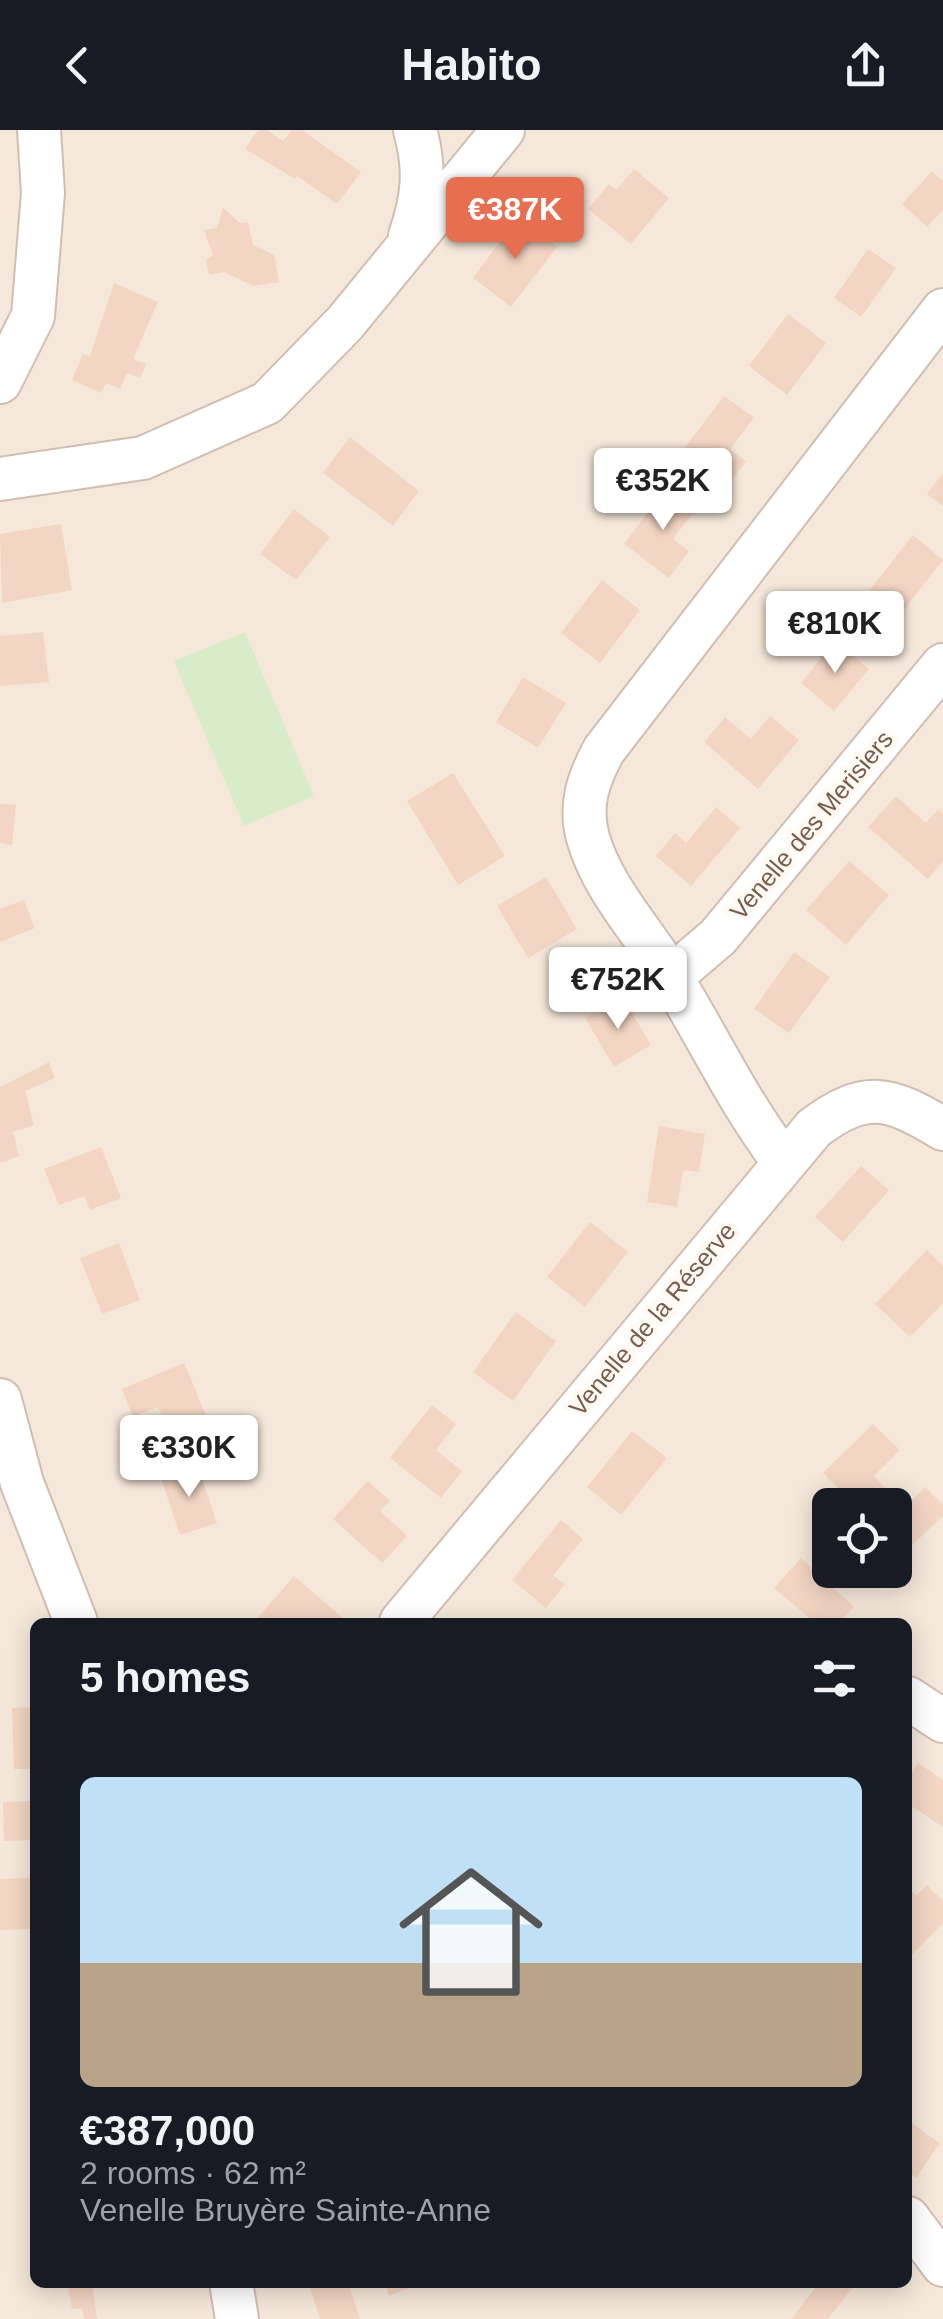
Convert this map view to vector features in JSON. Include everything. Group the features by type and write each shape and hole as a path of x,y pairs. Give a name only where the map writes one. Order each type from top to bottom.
{"street":[{"path":"9,130 43,193"},
{"path":"0,382 33,316 43,193 39,130"},
{"path":"406,248 421,205 424,162 415,130"},
{"path":"428,130 440,138 466,143 501,134"},
{"path":"0,479 143,458 267,404 345,323 501,134"},
{"path":"783,1161 741,1105 671,978 598,866 584,814 592,770 943,310"},
{"name":"Venelle des Merisiers","path":"671,978 718,937 943,664"},
{"name":"Venelle de la Réserve","path":"404,1618 814,1128 855,1102 875,1100 909,1109 943,1129"},
{"path":"0,1400 22,1482 74,1618"},
{"path":"912,1701 943,1721"},
{"path":"912,2223 943,2265"},
{"path":"232,2288 237,2319"}],"shaded area":[{"path":"0,130 943,130 943,2319 0,2319"}],"green space":[{"path":"245,632 314,796 244,826 174,661"}],"building":[{"path":"258,130 267,130 283,141 292,130 302,130 361,172 337,204 297,176 295,179 245,149"},
{"path":"634,169 669,198 631,244 588,209 609,184 616,190"},
{"path":"932,171 943,181 943,210 927,227 902,204"},
{"path":"223,208 240,223 248,222 253,245 274,255 279,282 253,286 224,272 209,275 206,260 213,255 204,230 217,228"},
{"path":"518,218 557,247 511,307 473,278"},
{"path":"868,249 896,268 861,317 834,298"},
{"path":"114,283 158,302 133,359 146,364 140,378 127,373 120,389 106,383 101,393 72,380 83,354 90,356"},
{"path":"788,314 826,343 787,395 749,366"},
{"path":"724,396 754,417 730,450 746,461 726,488 680,454"},
{"path":"350,437 419,491 393,526 323,473"},
{"path":"943,473 943,506 927,494"},
{"path":"668,486 697,508 673,539 689,551 669,578 624,544"},
{"path":"294,509 330,537 296,580 260,554"},
{"path":"61,524 72,590 2,603 0,534"},
{"path":"913,535 943,560 899,616 868,592"},
{"path":"602,580 640,610 600,663 561,633"},
{"path":"43,632 49,682 0,686 0,636"},
{"path":"835,641 869,669 834,711 801,683"},
{"path":"523,677 566,703 538,748 496,722"},
{"path":"770,716 799,740 758,789 704,742 725,717 751,739"},
{"path":"453,773 505,856 458,885 407,801"},
{"path":"896,796 926,823 938,809 943,814 943,861 928,879 868,827"},
{"path":"0,804 16,805 12,845 0,843"},
{"path":"716,807 740,828 691,886 656,856 675,833 686,843"},
{"path":"849,861 889,895 846,945 806,910"},
{"path":"546,877 577,929 528,958 497,906"},
{"path":"24,900 35,928 0,942 0,909"},
{"path":"794,952 830,977 789,1033 754,1009"},
{"path":"622,996 651,1045 614,1067 585,1018"},
{"path":"49,1062 55,1078 25,1091 34,1125 13,1132 19,1156 0,1163 0,1087"},
{"path":"659,1126 705,1134 699,1172 683,1170 677,1207 647,1202"},
{"path":"101,1147 121,1198 90,1210 84,1196 59,1205 44,1169"},
{"path":"861,1166 889,1190 843,1242 815,1217"},
{"path":"590,1222 628,1252 585,1307 547,1277"},
{"path":"119,1243 140,1300 102,1314 80,1258"},
{"path":"927,1250 943,1266 943,1303 910,1337 875,1304"},
{"path":"516,1312 556,1341 513,1401 473,1372"},
{"path":"184,1363 208,1420 170,1436 158,1407 133,1417 122,1389"},
{"path":"432,1405 456,1424 436,1450 462,1471 441,1498 390,1458"},
{"path":"873,1424 900,1450 874,1476 886,1488 838,1488 823,1473"},
{"path":"632,1431 667,1458 621,1515 587,1487"},
{"path":"198,1466 217,1523 180,1535 161,1478"},
{"path":"368,1481 390,1501 380,1511 407,1536 382,1563 333,1519"},
{"path":"925,1487 943,1505 943,1516 912,1545 912,1500"},
{"path":"561,1520 583,1539 553,1575 565,1584 546,1608 512,1580"},
{"path":"801,1558 812,1568 812,1588 833,1588 854,1607 843,1618 809,1618 774,1588"},
{"path":"294,1576 343,1618 257,1618"},
{"path":"30,1707 30,1769 14,1769 12,1708"},
{"path":"918,1763 943,1780 943,1827 912,1807 912,1773"},
{"path":"30,1801 30,1840 4,1841 3,1802"},
{"path":"30,1878 30,1929 0,1930 0,1879"},
{"path":"927,1885 943,1901 943,1923 912,1955 912,1891 916,1896"},
{"path":"912,2124 940,2143 916,2178 912,2175"},
{"path":"68,2288 93,2288 97,2319 84,2319 82,2308 72,2309"},
{"path":"310,2288 350,2288 360,2319 320,2319"},
{"path":"386,2288 409,2288 389,2296"},
{"path":"815,2288 852,2288 828,2319 791,2319"}]}
